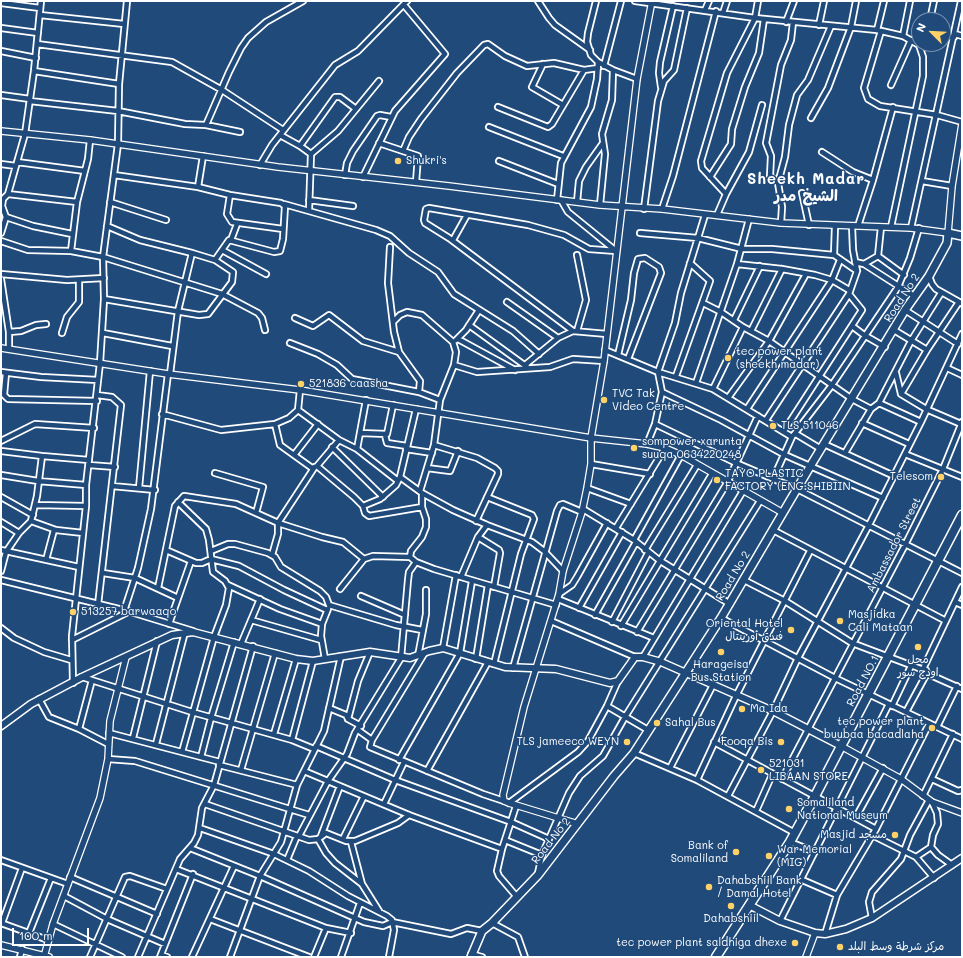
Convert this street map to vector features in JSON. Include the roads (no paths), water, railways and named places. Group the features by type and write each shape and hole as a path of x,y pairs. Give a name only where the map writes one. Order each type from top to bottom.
{"highway":[{"name":"Road NO.1","path":"716,957 748,905 790,842 842,746 962,515"}],"main road":[{"path":"948,234 962,236"},
{"name":"Road No 2","path":"471,956 482,931 492,923 538,874 578,824 614,776 634,753 687,673 730,604 811,465 885,346 905,310 929,276 947,243 948,234"},
{"path":"1,726 40,699 82,677 157,641 172,635 193,632 254,646 296,659 313,661 370,652 402,658 418,656 429,651 443,648 476,659 513,668 556,669 610,683 618,681 635,657 643,657 661,662 773,711 842,746"},
{"path":"748,905 780,921 815,933 825,934 846,929 872,918 962,858"}],"street":[{"path":"1,232 6,217 2,206 17,164 25,134 36,58 41,1"},
{"path":"73,683 71,660 72,640 86,506 86,485 94,428 103,333 103,257 118,144 119,84 127,1"},
{"path":"206,125 241,48 248,38 266,22 304,1"},
{"path":"538,1 555,25 590,50"},
{"path":"596,1 588,33 590,50 598,62 604,66 636,79"},
{"path":"604,66 621,1"},
{"path":"635,1 716,11 786,22 851,27 903,36 911,40 891,86"},
{"path":"705,10 709,1"},
{"path":"723,12 727,1"},
{"path":"726,194 701,166 703,154 727,73 755,18 758,1"},
{"path":"786,22 794,1"},
{"path":"819,25 824,1"},
{"path":"811,118 828,88 851,27 856,1"},
{"path":"1,131 90,140 260,165 416,182 600,205 662,209 781,223 919,228 948,234 952,186 962,123 937,115 876,105 868,99 864,88 879,31 884,1"},
{"path":"903,36 910,1"},
{"path":"932,12 934,1"},
{"path":"912,228 961,1"},
{"path":"507,802 503,795 524,707 535,669 552,621 559,596 563,571 583,510 587,488 591,464 591,438 604,361 636,79 651,2"},
{"path":"1,3 40,8"},
{"path":"260,165 280,135 335,66 358,51 405,3 445,54 415,85 391,117 363,177"},
{"path":"661,87 658,73 673,6"},
{"path":"644,209 661,87 666,76 674,70 688,8"},
{"path":"662,209 673,176 716,11"},
{"path":"40,15 124,24"},
{"path":"710,177 731,144 732,129 745,87 759,53 764,19"},
{"path":"778,184 770,176 771,156 766,143 781,64 791,40 792,22"},
{"path":"781,223 782,208 778,184 785,157 789,125 795,101 808,80 831,26"},
{"path":"1,28 38,33"},
{"path":"951,36 962,36"},
{"path":"37,44 172,62 222,90 284,130"},
{"path":"403,151 409,137 421,119 457,73 484,45 488,44 504,56 527,66 554,63 584,70 598,68"},
{"path":"1,51 36,58"},
{"path":"891,227 923,76 921,52"},
{"path":"598,62 591,107 563,156 558,184 559,200 568,212 616,251"},
{"path":"543,64 532,87 564,105"},
{"path":"498,107 548,127 552,124 564,105 584,70"},
{"path":"600,205 605,154 603,143 604,124 612,100 612,70"},
{"path":"34,71 119,84"},
{"path":"311,154 328,142 379,81"},
{"path":"1,96 118,111 185,124 206,125 240,132"},
{"path":"300,146 336,97 340,97 356,109"},
{"path":"717,215 726,194 749,152 762,105"},
{"path":"766,420 849,292 857,271 855,262 855,226 873,180 893,108"},
{"path":"345,175 353,151 377,116 380,114 391,117"},
{"path":"489,127 563,156"},
{"path":"280,135 311,154"},
{"path":"71,251 77,202 85,171 90,140"},
{"path":"379,143 419,157 416,182"},
{"path":"577,202 579,181 586,167 603,143"},
{"path":"822,152 853,172 873,180"},
{"path":"309,210 311,154"},
{"path":"198,187 203,156"},
{"path":"500,161 558,184"},
{"path":"1,164 17,164 85,171"},
{"path":"114,175 198,187 230,195 284,204 309,210 390,236 409,253 438,272 454,294 513,332 539,354"},
{"path":"922,181 952,186"},
{"path":"802,193 809,225"},
{"path":"5,195 77,202"},
{"path":"230,195 228,218 237,224 283,229"},
{"path":"310,200 353,206"},
{"path":"110,202 166,220"},
{"path":"231,240 278,251 282,247 286,208 284,204"},
{"path":"575,331 453,240 425,223 424,220 426,209 429,208 528,225 564,236 589,249 616,251"},
{"path":"453,240 468,215"},
{"path":"647,444 655,424 662,392 658,372 675,323 681,293 705,215"},
{"path":"6,217 34,226 72,234"},
{"path":"696,382 742,249 749,220"},
{"path":"215,260 228,241 231,240 237,224"},
{"path":"104,299 202,315 208,314 233,279 234,272 215,260 140,240 107,226"},
{"path":"834,255 835,226"},
{"path":"878,256 881,227"},
{"path":"773,479 794,436 832,385 864,335 898,287 904,275 919,228"},
{"path":"640,233 698,238 742,249 834,255 857,271"},
{"path":"1,241 28,250 71,251 103,257 222,294 258,313 262,318 265,330"},
{"path":"390,247 388,283 393,322 400,352 420,381 419,392"},
{"path":"222,250 266,274"},
{"path":"72,640 126,611 155,490 162,414 172,346 184,283 192,253"},
{"path":"575,331 586,300 577,256"},
{"path":"864,264 878,256"},
{"path":"878,256 904,275"},
{"path":"618,355 631,300 634,273 638,259 645,258 659,267 661,273 628,359"},
{"path":"747,409 832,280 840,260"},
{"path":"855,262 864,264 914,296"},
{"path":"676,376 703,303 709,280 690,263"},
{"path":"737,264 782,269 832,280 849,292 862,308 784,431"},
{"path":"734,320 760,266"},
{"path":"750,331 782,269"},
{"path":"1,274 79,280 104,278"},
{"path":"728,398 769,342 806,274"},
{"path":"901,394 939,331 961,302 940,292 932,284 929,276"},
{"path":"1,280 9,332 9,349"},
{"path":"62,333 67,316 79,302 79,280"},
{"path":"845,454 871,409 879,403 896,373 911,341 940,292"},
{"path":"507,302 558,338"},
{"path":"703,303 721,312 769,342 852,399 871,409"},
{"path":"453,342 458,339 479,310"},
{"path":"905,310 958,344"},
{"path":"393,322 404,313 416,313 428,319 453,342 456,356 440,400 434,445 421,492 426,527 422,538 411,551 410,557"},
{"path":"295,318 313,326 329,315 364,341 400,352"},
{"path":"9,332 21,331 36,325 46,324"},
{"path":"469,325 529,369"},
{"path":"852,326 864,335 885,346"},
{"path":"713,389 743,327"},
{"path":"894,330 927,350"},
{"path":"525,365 558,338 575,331 607,334"},
{"path":"103,333 172,346"},
{"path":"728,796 773,711 798,658 883,498 921,422 962,334"},
{"path":"458,339 515,370"},
{"path":"290,343 318,354 337,365 352,379 419,392 440,400"},
{"path":"1,348 169,374 300,390 591,438 647,444 665,448 681,456 783,513"},
{"path":"605,350 658,372 696,382 713,389 794,436 845,454 894,476"},
{"path":"454,365 477,372 550,367 573,359 604,361"},
{"path":"946,368 962,375"},
{"path":"139,488 150,371"},
{"path":"97,401 8,399 4,395 3,373 98,380"},
{"path":"896,373 901,394 926,409 962,423"},
{"path":"162,414 216,430 275,424 289,418 298,410 300,390"},
{"path":"662,392 785,455 811,465 883,498"},
{"path":"97,395 112,397 121,405 103,573 98,605"},
{"path":"357,449 366,400"},
{"path":"879,403 921,422"},
{"path":"393,405 385,435 388,443 432,453"},
{"path":"363,506 383,497 390,492 399,479 416,409"},
{"path":"298,410 339,440 357,449 399,479 421,492 476,521 525,538 544,551 563,571"},
{"path":"637,632 727,483 758,416"},
{"path":"862,423 909,444"},
{"name":"Ambassador Street","path":"782,779 852,643 905,545 943,469 962,423"},
{"path":"1,441 35,424 94,428"},
{"path":"275,424 280,444 311,468 315,467 363,506 365,513 369,516 422,507"},
{"path":"294,455 318,424"},
{"path":"655,424 736,463 797,489 962,573"},
{"path":"360,433 385,435"},
{"path":"272,555 278,523 315,467 339,440"},
{"path":"434,445 458,451 477,458 498,471 476,521"},
{"path":"332,447 383,497"},
{"path":"616,528 665,448"},
{"path":"1,451 89,462 115,467"},
{"path":"427,468 450,471 458,451"},
{"path":"905,454 962,477"},
{"path":"1,571 6,552 19,533 31,521 33,516 36,505 42,456"},
{"path":"595,615 681,456"},
{"path":"591,464 650,474"},
{"path":"612,622 647,551 697,465"},
{"path":"215,473 263,487 256,513"},
{"path":"621,626 659,560 682,526 712,474"},
{"path":"1,475 38,481 86,485"},
{"path":"112,486 155,490"},
{"path":"587,488 631,504"},
{"path":"643,657 742,491"},
{"path":"158,588 171,522 178,502 184,496 236,504 278,523 343,542 364,559"},
{"path":"1,497 33,516"},
{"path":"427,771 491,663 512,592 525,538 534,519 532,515 487,497"},
{"path":"538,874 542,855 569,793 580,776 603,756 625,717 661,662 705,588 760,501"},
{"path":"178,502 206,529 211,551 213,572 228,585 280,609 322,624"},
{"path":"513,668 544,551 560,505 563,504 583,510 616,528 659,560 730,604"},
{"path":"36,505 86,506"},
{"path":"31,521 54,530 83,533"},
{"path":"1,522 19,533"},
{"path":"559,596 572,585 606,523"},
{"path":"461,577 478,536 487,525"},
{"path":"46,560 54,530"},
{"path":"773,530 946,622"},
{"path":"579,608 622,532"},
{"path":"478,536 499,550 500,553 494,587"},
{"path":"211,551 228,544 235,544 272,555 281,567 320,591 326,597 328,608 322,624 321,640 325,659"},
{"path":"1,550 79,567"},
{"path":"166,550 191,561 202,563 211,559 239,566 284,590 328,608 422,630"},
{"path":"697,780 736,696 810,551"},
{"path":"340,589 364,559 373,556 410,557 416,562 472,581 556,605"},
{"path":"169,624 191,561"},
{"path":"287,860 309,814 402,658 409,572 416,562"},
{"path":"103,573 135,578 178,598"},
{"path":"443,648 456,575"},
{"path":"1,580 126,611 193,632"},
{"path":"744,580 784,601 852,643 924,671 962,689"},
{"path":"384,804 395,780 401,761 460,653 472,581"},
{"path":"182,752 214,637 226,605 228,585"},
{"path":"476,659 488,585"},
{"path":"906,712 962,587"},
{"path":"418,656 426,614 426,590"},
{"path":"361,596 405,615"},
{"path":"559,596 579,608 654,638"},
{"path":"241,644 260,599"},
{"path":"955,602 962,605"},
{"path":"721,618 835,678 962,739"},
{"path":"251,620 321,640"},
{"path":"552,621 635,657"},
{"path":"1,628 14,638 44,652 71,660"},
{"path":"156,744 185,632"},
{"path":"133,738 157,641"},
{"path":"201,757 210,718 234,642"},
{"path":"138,957 182,855 190,848 196,839 200,828 201,811 214,785 254,646"},
{"path":"348,719 358,681 370,652"},
{"path":"241,770 275,653"},
{"path":"424,654 372,740 370,747 483,794 516,806 578,824"},
{"path":"230,957 260,876 281,842 297,785 324,731 341,656"},
{"path":"1,945 46,956 48,940 53,924 100,798 108,759 109,733 126,657"},
{"path":"274,734 296,659"},
{"path":"292,740 313,661"},
{"path":"780,921 800,879 839,808 863,757 911,666"},
{"path":"82,677 210,718 274,734 315,747 395,780 511,822 549,839"},
{"path":"79,729 92,680"},
{"path":"507,802 578,752 588,741 607,706 618,681"},
{"path":"670,768 713,685"},
{"path":"937,727 957,686"},
{"path":"40,699 49,717 79,729 108,744"},
{"path":"607,706 648,730"},
{"path":"329,708 346,715 348,719 361,726"},
{"path":"825,934 837,895 876,829 929,724"},
{"path":"358,730 372,740"},
{"path":"109,733 156,744 241,770 297,785"},
{"path":"922,796 932,779 953,734"},
{"path":"714,742 772,775 839,808 876,829"},
{"path":"842,746 901,779 930,801 962,813"},
{"path":"634,753 697,780 795,833"},
{"path":"108,759 135,762 309,814"},
{"path":"856,817 882,768"},
{"path":"304,770 409,815 502,849"},
{"path":"756,811 772,775"},
{"path":"932,779 958,791 962,790"},
{"path":"340,786 320,838 326,853 335,863 362,884"},
{"path":"342,840 364,796"},
{"path":"916,857 931,847 933,835 938,824 937,814 930,801"},
{"path":"872,918 869,902 872,892 900,859 910,834 930,801"},
{"path":"205,804 309,840 320,838 326,833 351,842 398,823 409,815"},
{"path":"516,806 502,849 497,871 517,897"},
{"path":"200,828 287,860 309,871 360,903 379,911 390,918 394,936 389,957"},
{"path":"872,835 916,857 934,878"},
{"path":"505,840 542,855"},
{"path":"351,842 362,884 379,911"},
{"path":"790,842 815,852"},
{"path":"931,847 938,855 952,865"},
{"path":"190,848 376,925 383,926 392,922 451,934 467,928 482,931"},
{"path":"1,860 68,884"},
{"path":"192,957 234,866"},
{"path":"22,868 1,923 48,940"},
{"path":"176,869 193,874 326,928 351,933"},
{"path":"167,957 160,956 193,874"},
{"path":"90,957 125,877 127,876 167,889"},
{"path":"70,877 157,914"},
{"path":"29,933 51,878"},
{"path":"800,879 837,895"},
{"path":"64,896 107,919 165,944"},
{"path":"341,957 351,933 360,903"},
{"path":"210,918 297,955 308,957"},
{"path":"492,923 518,937 524,957"},
{"path":"53,924 122,957"},
{"path":"314,957 326,928"},
{"path":"806,957 815,933"},
{"path":"20,957 22,949"},
{"path":"471,956 482,957"}],"place":[{"name":"Shukri's","path":"398,161"},
{"name":"tec power plant (sheekh madar)","path":"728,358"},
{"name":"521836 caasha","path":"301,384"},
{"name":"TVC Tak Video Centre","path":"604,400"},
{"name":"TLS 511046","path":"773,426"},
{"name":"sompower xarunta suuqa 0634220248","path":"634,448"},
{"name":"Telesom","path":"941,477"},
{"name":"TAYO PLASTIC FACTORY (ENG:SHIBIIN","path":"717,480"},
{"name":"513257 barwaaqo","path":"73,612"},
{"name":"Masjidka Cali Mataan","path":"840,621"},
{"name":"Oriental Hotel فندق أورينتال","path":"791,630"},
{"name":"محل اودج سور","path":"918,647"},
{"name":"Harageisa Bus Station","path":"721,652"},
{"name":"Ma Ida","path":"742,709"},
{"name":"Sahal Bus","path":"657,723"},
{"name":"tec power plant buubaa bacadlaha","path":"932,728"},
{"name":"TLS jameeco WEYN","path":"627,742"},
{"name":"Fooqa Bis","path":"781,742"},
{"name":"521031 LIBAAN STORE","path":"761,770"},
{"name":"Somaliland National Museum","path":"789,809"},
{"name":"Masjid مسجد","path":"895,835"},
{"name":"Bank of Somaliland","path":"736,852"},
{"name":"War Memorial (MIG)","path":"769,856"},
{"name":"Dahabshiil Bank / Damal Hotel","path":"709,887"},
{"name":"Dahabshiil","path":"731,906"},
{"name":"tec power plant saldhiga dhexe","path":"795,943"},
{"name":"مركز شرطة وسط البلد","path":"840,947"}],"district":[{"name":"Sheekh Madar الشيخ مدر","path":"806,188"}]}
